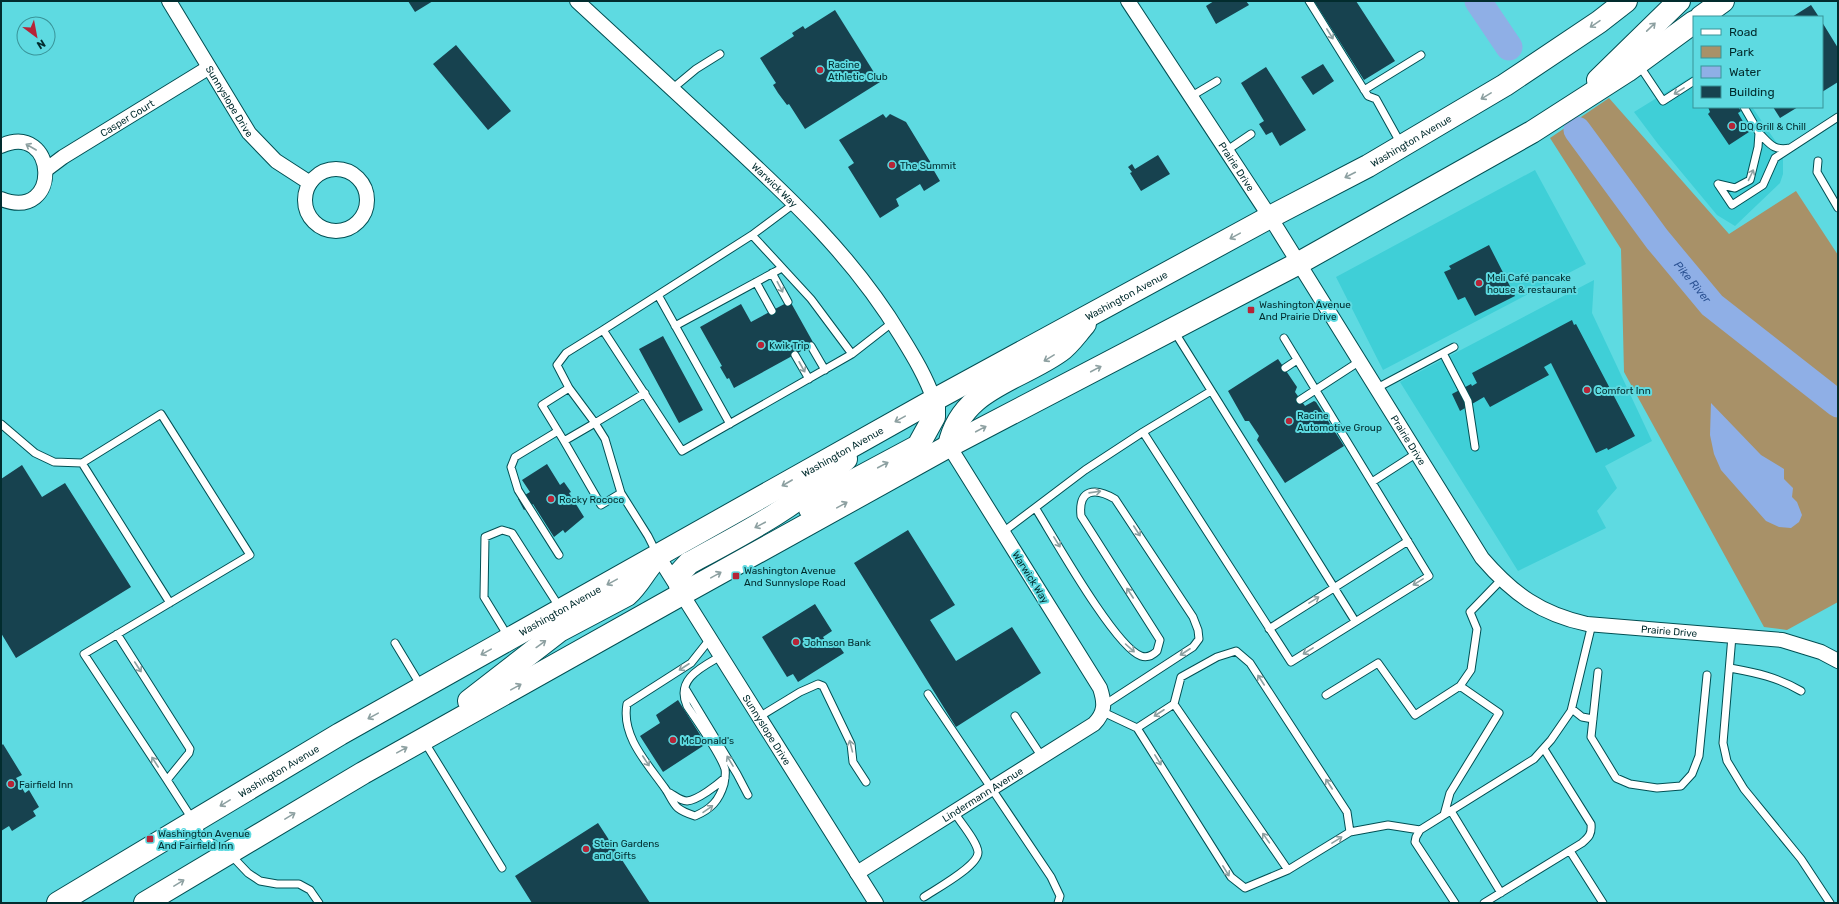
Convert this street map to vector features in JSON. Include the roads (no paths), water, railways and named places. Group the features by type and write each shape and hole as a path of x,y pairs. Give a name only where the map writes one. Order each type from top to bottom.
{"main road":[{"name":"Washington Avenue","path":"58,903 340,734 934,400 1270,217 1368,166 1505,85 1600,22 1626,1"},
{"path":"1634,56 1678,1"},
{"path":"1702,16 1723,1"},
{"path":"145,903 423,739 682,594 949,446 1299,263 1532,132 1575,104 1634,56 1693,23"},
{"path":"949,446 952,431 964,411 980,396 1062,350 1097,312"},
{"path":"799,529 808,511 819,501 918,446 934,417 934,400"},
{"path":"682,594 678,575 681,569 689,563 766,522 786,508 827,478 865,439"},
{"path":"423,739 539,645 579,619 627,595 636,587 645,571 658,556"}],"street":[{"name":"Sunnyslope Drive","path":"169,1 208,68 249,133 276,161 310,183"},
{"name":"Warwick Way","path":"577,1 795,202 840,251 893,322 926,376 934,400"},
{"name":"Prairie Drive","path":"1128,1 1190,98 1270,217 1482,558 1501,580 1522,598 1547,611 1574,621 1592,624 1796,642 1838,661"},
{"name":"Casper Court","path":"47,169 63,157 208,68"},
{"path":"1,146 8,143 18,142 29,144 38,150 44,159 47,169 43,188 28,201 19,203 1,199"},
{"path":"335,169 353,175 360,181 365,189 366,208 361,218 354,226 344,230 333,231 323,228 314,222 308,214 305,203 306,193 310,183 325,171 335,169"},
{"name":"Warwick Way","path":"949,446 1100,688 1103,708"},
{"name":"Sunnyslope Drive","path":"658,556 876,903"},
{"name":"Lindermann Avenue","path":"857,873 1094,724 1103,708"}],"lane":[{"path":"1309,1 1368,96 1376,99 1402,146"},
{"path":"672,89 696,69 720,54"},
{"path":"1364,90 1421,55"},
{"path":"1634,56 1663,101 1693,82"},
{"path":"1190,98 1217,81"},
{"path":"1745,108 1759,132 1773,147 1782,149 1792,147"},
{"path":"1759,132 1758,147 1750,180 1736,188 1718,184 1732,205 1763,185 1775,158 1838,116"},
{"path":"1225,151 1251,134"},
{"path":"1818,161 1817,172 1838,208"},
{"path":"658,556 648,536 622,493 604,439 595,423 569,388 558,365 566,353 752,235 795,202"},
{"path":"752,235 811,299 852,354"},
{"path":"675,326 782,268"},
{"path":"772,273 788,302"},
{"path":"756,282 772,310"},
{"path":"658,295 730,424"},
{"path":"603,330 682,451 852,354 893,322"},
{"path":"1173,329 1355,621"},
{"path":"1143,432 1291,662 1429,576 1372,482 1343,440 1284,338"},
{"path":"811,346 825,370"},
{"path":"1377,388 1454,347"},
{"path":"1443,353 1468,401 1475,447"},
{"path":"795,354 809,379"},
{"path":"1285,368 1297,360"},
{"path":"1300,400 1360,361"},
{"path":"569,388 542,405 601,505 622,493"},
{"path":"1003,532 1036,509 1085,470 1143,432 1212,391"},
{"path":"564,441 644,393"},
{"path":"1,424 35,453 54,462 82,464 161,414 250,555 84,654 205,839 229,853 248,872 260,881 277,884 299,884 310,890 319,903"},
{"path":"558,430 515,457 511,467 518,490 559,554"},
{"path":"1372,482 1417,453"},
{"path":"82,464 170,603"},
{"path":"1036,509 1109,626 1130,650 1141,656 1148,657 1157,651 1160,640 1082,516 1080,505 1083,497 1089,493 1103,491 1115,499 1193,617 1198,630 1198,639 1193,647 1103,708 1136,728 1231,878 1245,888 1288,870 1350,832 1388,825 1420,830"},
{"path":"509,639 484,598 485,538 502,530 512,533 562,610"},
{"path":"1269,629 1408,541"},
{"path":"1326,695 1378,663 1415,715 1460,686 1471,670 1475,647 1477,629 1470,612 1501,580"},
{"path":"1455,903 1415,842 1420,830 1534,759 1544,749 1572,709 1592,624"},
{"path":"117,634 189,746 189,754 167,780"},
{"path":"1732,636 1723,743 1727,761 1744,788 1801,859 1830,903"},
{"path":"710,639 691,663 627,704 625,713 627,728 632,740 677,807 695,816 716,803 721,794 725,777 725,769 687,706 684,698 685,688 689,678 696,670 720,656"},
{"path":"395,643 422,688"},
{"path":"1136,728 1174,704 1181,677 1217,657 1236,651 1250,662 1347,812 1350,832"},
{"path":"1730,668 1768,675 1801,691"},
{"path":"1598,672 1592,736 1616,778 1630,784 1657,788 1681,786 1692,774 1699,756 1707,675"},
{"path":"759,717 800,692 818,684 823,686 851,744 853,762 866,782"},
{"path":"1444,815 1450,793 1499,713 1460,686"},
{"path":"685,688 748,795"},
{"path":"928,694 1051,877 1060,896 1058,903"},
{"path":"1174,704 1288,870"},
{"path":"1572,709 1582,717 1593,719"},
{"path":"1015,716 1042,757"},
{"path":"423,739 502,868"},
{"path":"1484,903 1570,851 1589,837 1592,831 1591,824 1544,749"},
{"path":"668,792 680,799 688,801 717,785 725,777"},
{"path":"1451,811 1501,893"},
{"path":"924,897 968,868 977,859 978,853 975,845 954,812"},
{"path":"1570,851 1602,903"}],"water":[{"path":"1711,403 1761,455 1784,469 1784,479 1793,488 1792,497 1797,502 1802,515 1799,522 1791,528 1779,527 1766,521 1721,470 1714,454 1710,435"}],"waterway":[{"name":"Pike River","path":"1478,1 1509,47"},
{"name":"Pike River","path":"1577,130 1657,239 1712,305 1838,404"}],"place":[{"name":"Racine Athletic Club","path":"820,70"},
{"name":"DQ Grill & Chill","path":"1732,126"},
{"name":"The Summit","path":"892,165"},
{"name":"Meli Café pancake house & restaurant","path":"1479,283"},
{"name":"Washington Avenue And Prairie Drive","path":"1251,310"},
{"name":"Kwik Trip","path":"761,345"},
{"name":"Comfort Inn","path":"1587,390"},
{"name":"Racine Automotive Group","path":"1289,421"},
{"name":"Rocky Rococo","path":"551,499"},
{"name":"Washington Avenue And Sunnyslope Road","path":"736,576"},
{"name":"Johnson Bank","path":"796,642"},
{"name":"McDonald's","path":"673,740"},
{"name":"Fairfield Inn","path":"11,784"},
{"name":"Washington Avenue And Fairfield Inn","path":"150,839"},
{"name":"Stein Gardens and Gifts","path":"586,849"}]}
